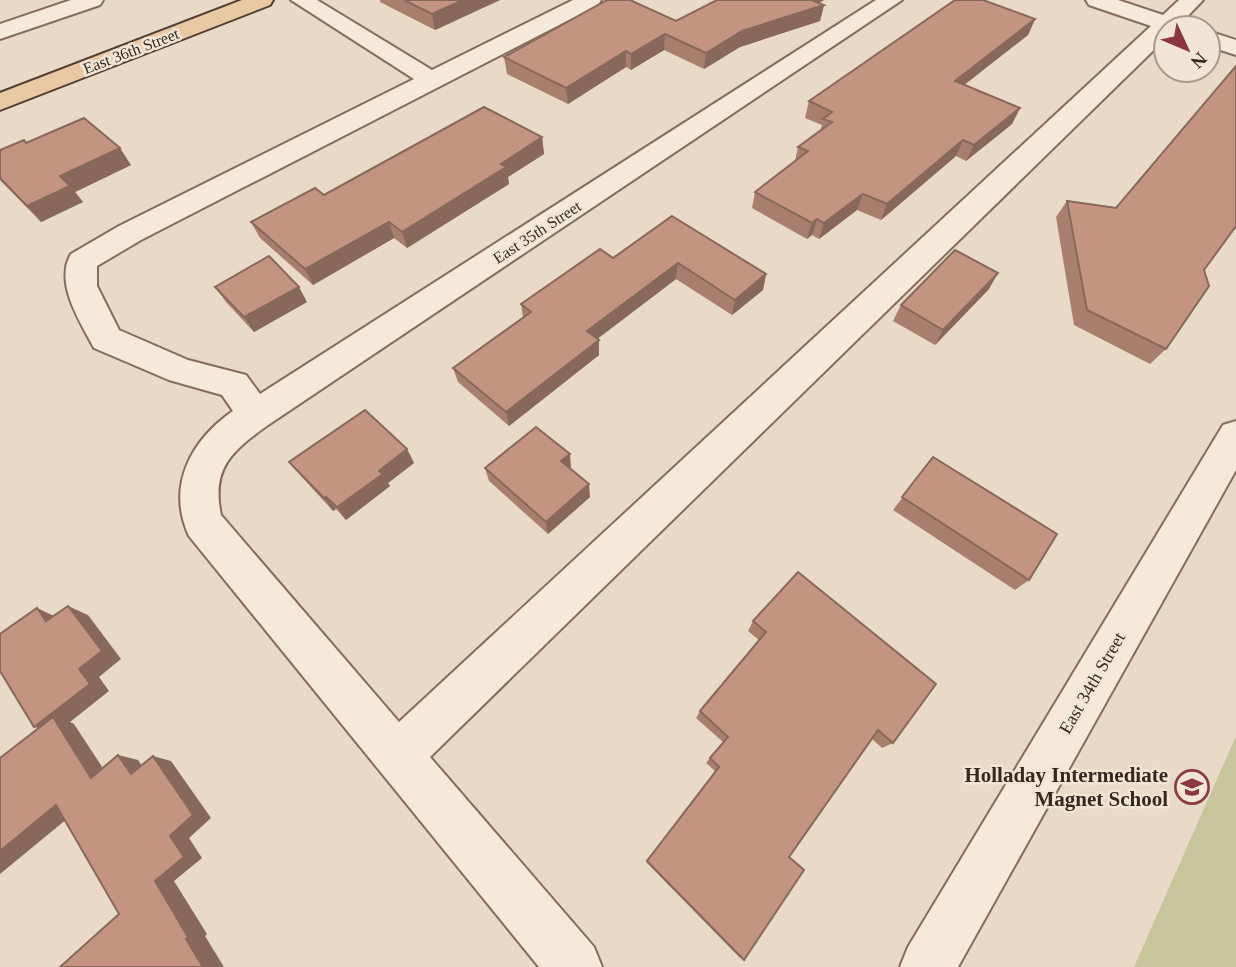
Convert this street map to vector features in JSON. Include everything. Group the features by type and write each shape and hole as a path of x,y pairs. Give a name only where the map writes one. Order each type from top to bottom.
{"main road":[{"name":"East 36th Street","path":"0,102 262,0"}],"street":[{"path":"0,32 92,0"},
{"path":"302,0 430,79"},
{"path":"256,415 234,385 181,371 106,339 81,286 82,261 430,79 590,0"},
{"name":"East 35th Street","path":"398,755 203,523 198,503 203,466 224,438 256,415 891,0"},
{"path":"1097,0 1152,19"},
{"path":"574,967 398,755 1152,46"},
{"name":"East 34th Street","path":"928,967 1236,436"}],"green space":[{"path":"1236,736 1236,967 1134,967"}],"building":[{"path":"404,0 463,0 432,14"},
{"path":"607,0 630,0 676,21 717,0 812,0 824,5 742,31 706,53 665,34 631,54 626,51 566,88 504,57"},
{"path":"955,0 983,0 1035,19 955,81 1020,108 974,145 963,140 887,204 863,194 824,223 817,219 812,223 755,192 808,151 798,147 832,122 823,119 832,112 809,101"},
{"path":"1236,66 1236,226 1204,270 1209,286 1166,349 1087,310 1067,201 1116,208"},
{"path":"484,107 542,137 501,164 506,167 402,232 389,222 305,269 251,222 315,188 324,195"},
{"path":"84,118 120,148 60,176 70,186 27,206 0,178 0,150 24,140 26,143"},
{"path":"672,216 766,274 735,300 678,263 587,331 599,340 506,412 453,368 531,312 521,304 600,249 613,258"},
{"path":"955,250 998,273 943,330 901,305"},
{"path":"269,256 299,287 244,317 215,287"},
{"path":"365,410 407,449 379,471 383,474 337,507 324,498 289,462"},
{"path":"536,427 570,454 561,461 589,484 546,522 485,468"},
{"path":"933,457 1057,534 1029,580 902,497"},
{"path":"798,572 936,684 893,743 878,730 789,857 804,870 744,960 647,861 719,767 710,758 728,737 700,711 766,632 753,621"},
{"path":"68,606 102,651 79,669 90,684 34,727 0,671 0,634 37,608 46,621"},
{"path":"53,717 91,778 118,755 131,774 153,756 193,815 170,836 184,857 155,881 203,967 60,967 119,914 56,805 0,851 0,758"}],"place":[{"name":"Holladay Intermediate Magnet School","path":"1192,787"}]}
